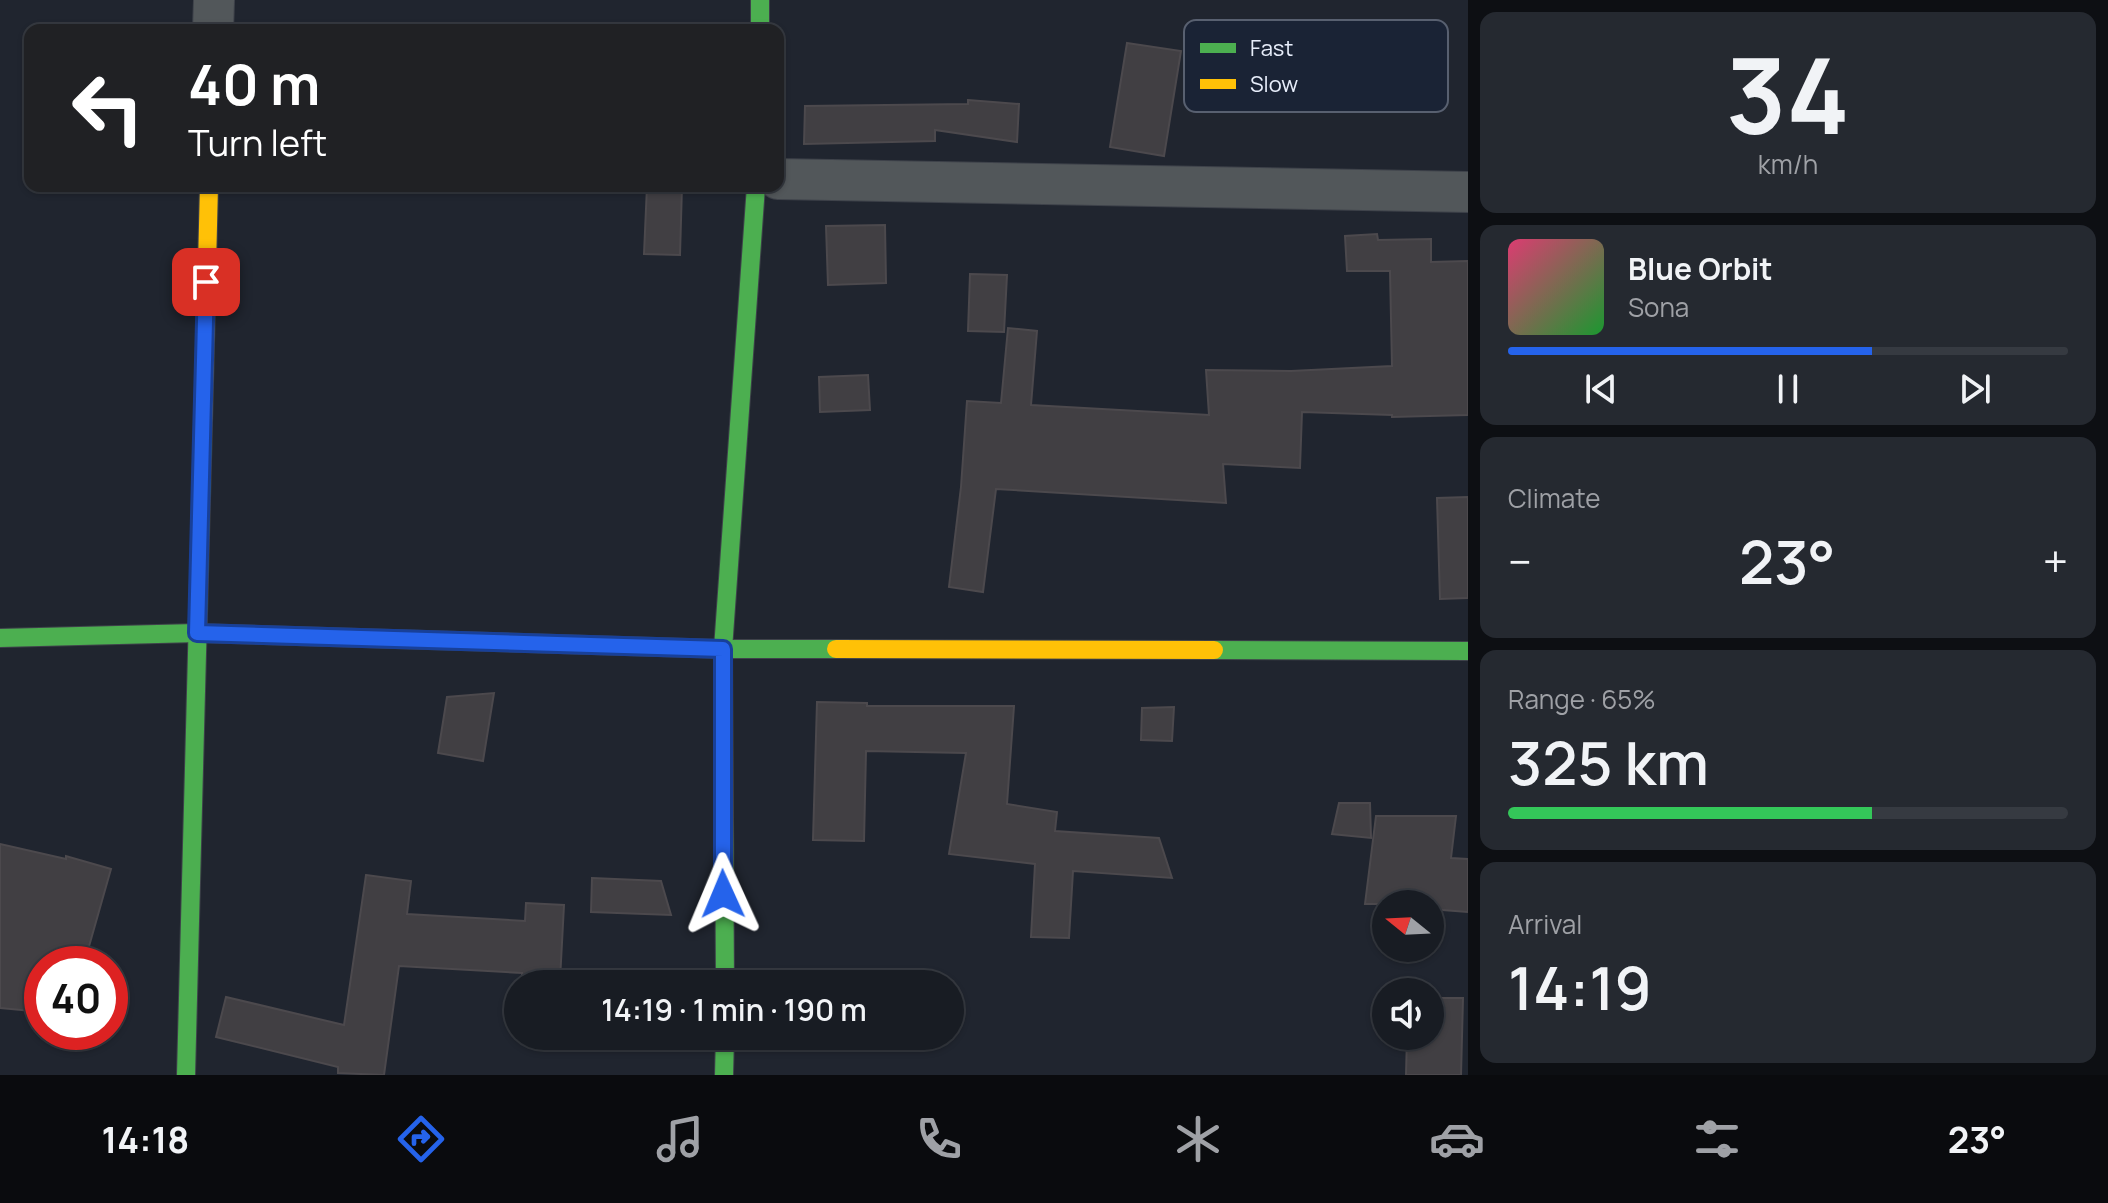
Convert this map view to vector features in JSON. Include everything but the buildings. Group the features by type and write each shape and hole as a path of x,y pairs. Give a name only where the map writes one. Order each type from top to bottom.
{"street":[{"path":"213,24 214,0"},
{"path":"760,0 760,24"},
{"path":"784,179 1468,192"},
{"path":"186,1075 209,192"},
{"path":"725,970 723,649 756,192"},
{"path":"0,638 197,633 723,649 1468,651"},
{"path":"724,1075 725,1050"}],"traffic: fast":[{"path":"760,0 760,24"},
{"path":"725,970 723,649 756,192"},
{"path":"186,1075 203,423"},
{"path":"0,638 197,633 723,649 836,649"},
{"path":"1214,650 1468,651"},
{"path":"724,1075 725,1050"}],"traffic: slow":[{"path":"203,423 209,192"},
{"path":"836,649 1214,650"}],"route":[{"path":"206,282 197,633 723,649 723,894"}]}
